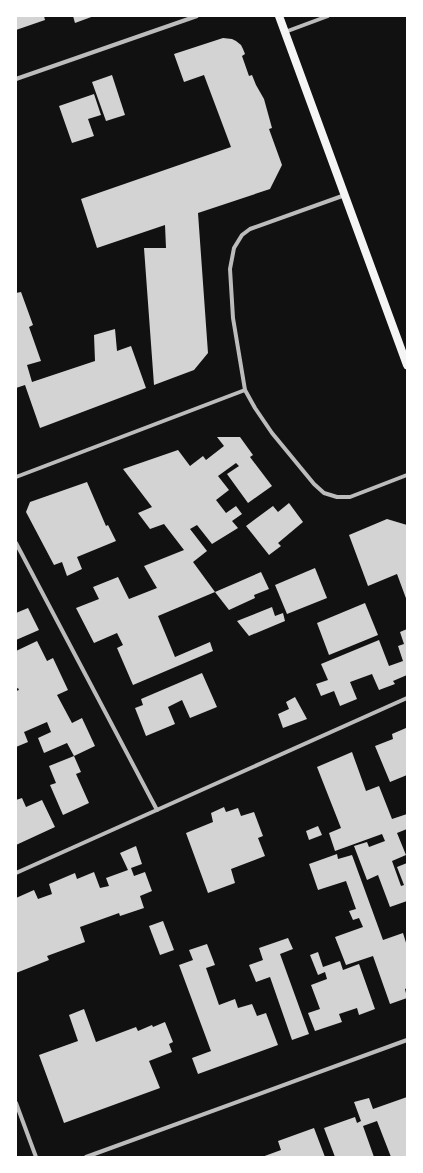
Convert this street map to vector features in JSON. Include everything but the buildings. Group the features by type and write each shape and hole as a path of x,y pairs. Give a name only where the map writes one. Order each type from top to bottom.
{"main road":[{"path":"279,16 407,365"}],"street":[{"path":"16,79 197,16"},
{"path":"285,32 328,16"},
{"path":"345,195 250,229 242,235 234,248 230,270 233,318 245,390 272,433 314,484 324,493 337,497 350,497 407,475"},
{"path":"16,477 245,390"},
{"path":"16,543 157,810"},
{"path":"16,873 407,698"},
{"path":"86,1157 407,1040"},
{"path":"16,1104 36,1157"}]}
